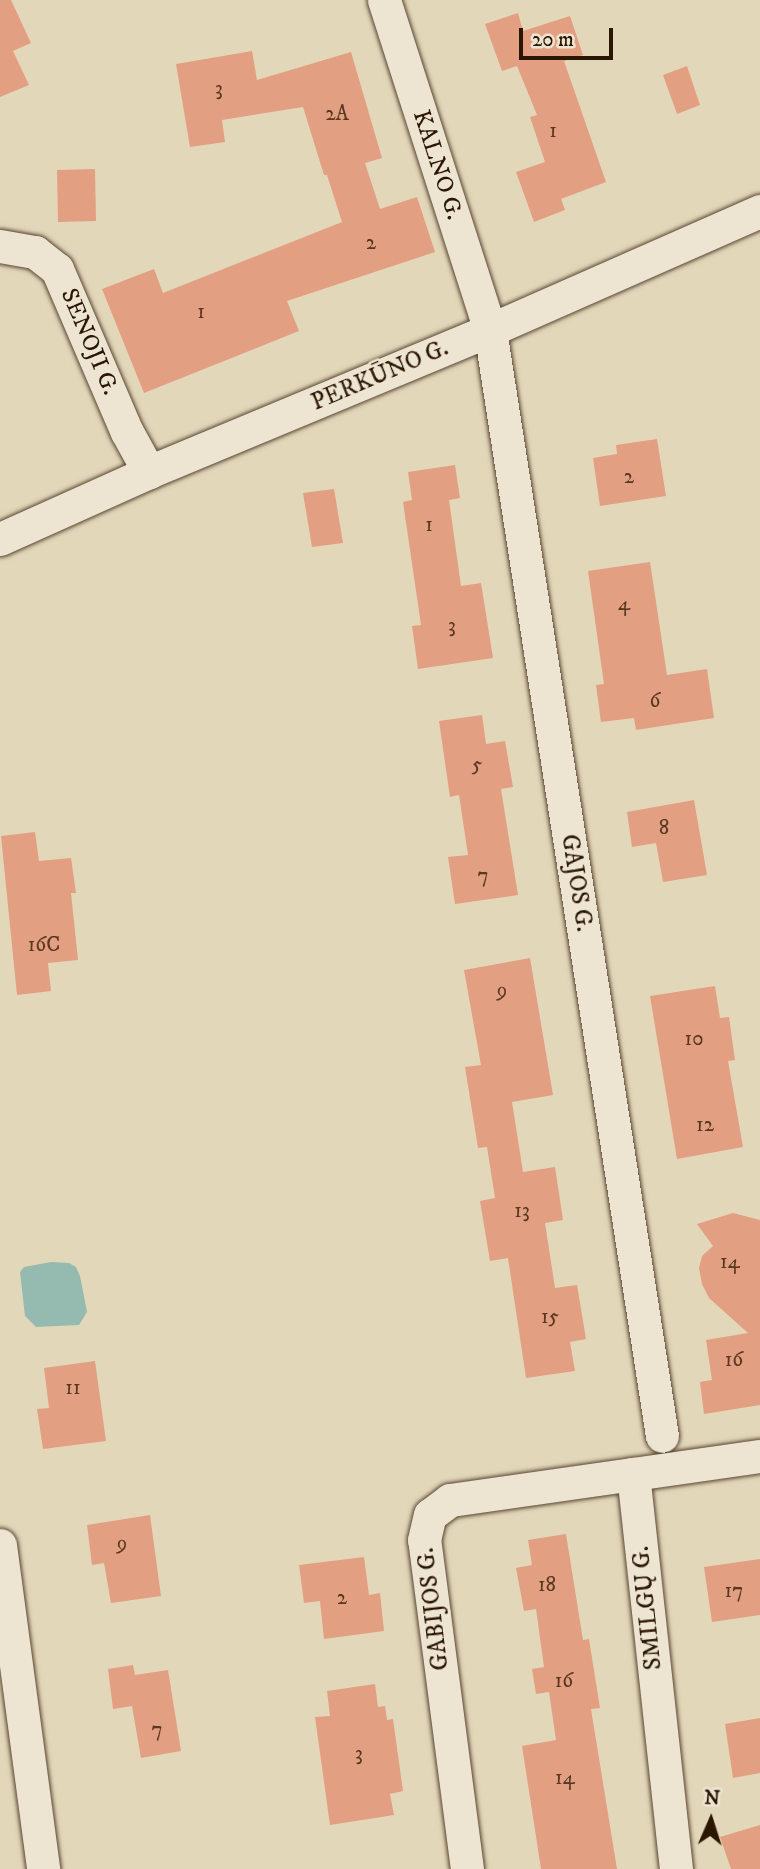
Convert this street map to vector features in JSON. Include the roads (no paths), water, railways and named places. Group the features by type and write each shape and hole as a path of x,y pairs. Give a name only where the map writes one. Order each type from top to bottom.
{"street":[{"name":"KALNO G.","path":"384,0 490,330"},
{"name":"PERKŪNO G.","path":"0,539 149,472 490,330 760,211"},
{"name":"SENOJI G.","path":"0,246 35,252 57,269 127,432 149,472"},
{"name":"GAJOS G.","path":"490,330 662,1436"},
{"path":"634,1474 760,1456"},
{"name":"GABIJOS G.","path":"467,1869 424,1540 430,1516 450,1500 634,1474"},
{"name":"SMILGŲ G.","path":"634,1474 676,1869"},
{"path":"0,1545 43,1869"}],"water":[{"path":"51,1262 69,1263 76,1267 80,1276 87,1312 79,1325 36,1327 25,1316 20,1272 24,1267"}]}
